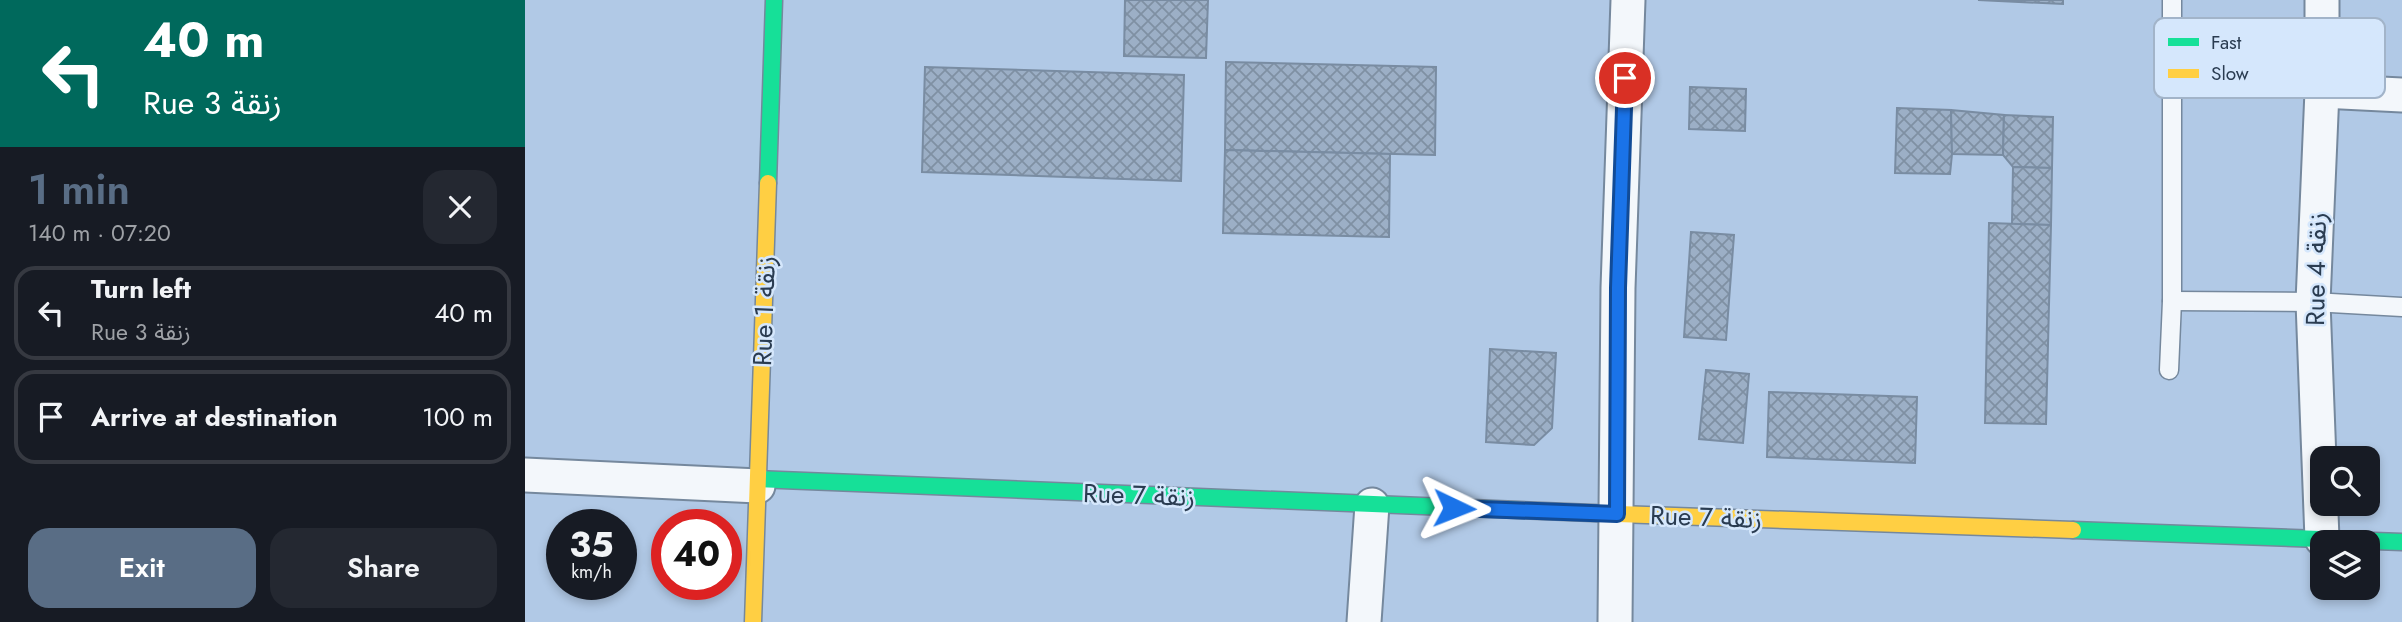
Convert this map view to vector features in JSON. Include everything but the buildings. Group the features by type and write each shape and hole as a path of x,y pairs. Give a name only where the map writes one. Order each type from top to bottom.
{"street":[{"name":"Rue 1 زنقة","path":"753,622 774,0"},
{"path":"1615,622 1618,288 1628,0"},
{"name":"Rue 4 زنقة","path":"2322,0 2322,18"},
{"name":"Rue 4 زنقة","path":"2322,98 2313,302 2322,530"},
{"name":"Rue 7 زنقة","path":"525,475 2310,539"},
{"path":"1364,622 1372,505"},
{"name":"Rue 7 زنقة","path":"2380,541 2402,542"}],"lane":[{"path":"2172,0 2172,18"},
{"path":"2169,370 2172,301 2172,98"},
{"path":"2172,301 2313,302 2402,307"}],"traffic: fast":[{"path":"768,183 774,0"},
{"path":"758,479 1618,514"},
{"path":"2073,530 2402,542"}],"traffic: slow":[{"path":"753,622 768,183"},
{"path":"1618,514 2073,530"}],"route":[{"path":"1454,508 1617,514 1618,288 1625,78"}]}
